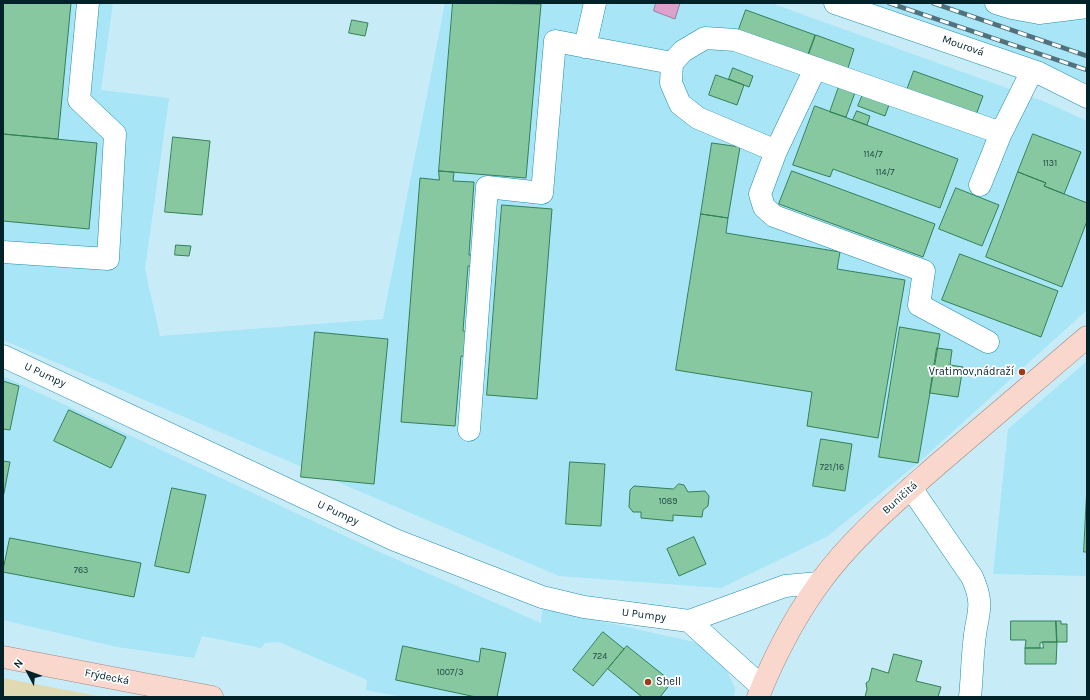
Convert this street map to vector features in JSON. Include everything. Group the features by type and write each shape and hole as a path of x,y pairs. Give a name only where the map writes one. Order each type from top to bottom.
{"main road":[{"name":"Buničitá","path":"760,692 775,656 792,623 819,583 851,544 911,488 1087,338"},
{"name":"Frýdecká","path":"3,657 212,697"}],"street":[{"path":"3,252 108,259 115,134 79,100 88,3"},
{"path":"585,47 595,3"},
{"name":"Mourová","path":"835,3 1032,71 1087,96"},
{"path":"996,3 1012,8 1039,13 1087,7"},
{"path":"776,151 698,118 680,104 671,83 672,63 683,51 705,38 735,40 1001,134"},
{"path":"469,430 487,187 542,193 555,41 672,63"},
{"path":"815,69 776,151 760,194 764,207 774,216 924,272 919,305 988,342"},
{"path":"980,185 1001,134 1032,71"},
{"name":"U Pumpy","path":"3,356 395,540 542,598 584,607 689,621 785,586 819,583"},
{"path":"911,488 972,577 978,591 981,607 974,642 970,697"},
{"path":"689,621 760,692"}],"shaded area":[{"path":"3,3 113,3 101,90 169,98 145,269 160,336 383,319 445,3 771,3 1043,101 1087,121 1087,310 918,463 828,536 721,588 559,576 3,340"},
{"path":"656,3 680,3 675,19 654,11"},
{"path":"852,3 1087,3 1087,83 964,41"},
{"path":"1087,361 1087,576 993,574 1008,429"},
{"path":"3,376 375,550 541,623 542,608 703,644 721,659 735,688 734,697 402,697 366,690 367,680 279,642 265,643 261,648 202,636 194,658 117,647 3,620"},
{"path":"3,678 103,697 3,697"}],"building":[{"path":"3,3 71,3 58,139 3,134"},
{"path":"453,3 541,4 526,178 439,171"},
{"path":"746,10 815,35 807,57 738,32"},
{"path":"352,20 368,23 365,36 349,33"},
{"path":"816,35 854,49 847,71 808,57"},
{"path":"733,68 753,76 749,87 729,79"},
{"path":"914,71 983,96 976,115 907,90"},
{"path":"716,75 744,85 737,105 709,95"},
{"path":"840,84 856,90 846,117 830,112"},
{"path":"864,92 890,102 885,116 858,106"},
{"path":"815,106 958,159 940,208 833,169 830,177 793,165"},
{"path":"857,111 870,116 867,125 853,120"},
{"path":"3,134 97,143 89,229 3,221"},
{"path":"1033,134 1081,152 1064,194 1044,186 1046,183 1018,172"},
{"path":"173,137 210,141 202,215 165,212"},
{"path":"712,143 740,147 728,218 701,214"},
{"path":"439,171 454,172 453,181 474,182 469,255 477,256 476,267 468,266 463,331 471,332 469,357 461,356 455,426 401,422 420,178 439,180"},
{"path":"792,171 935,224 923,257 779,204"},
{"path":"1018,172 1046,183 1044,186 1087,203 1087,221 1062,287 986,257"},
{"path":"956,188 999,205 982,246 939,229"},
{"path":"502,205 552,209 537,399 487,395"},
{"path":"701,214 728,218 726,233 840,252 837,269 905,280 878,438 807,426 812,392 676,370"},
{"path":"176,245 191,246 189,256 175,255"},
{"path":"960,254 1058,291 1041,337 942,300"},
{"path":"900,327 940,334 918,463 879,457"},
{"path":"315,332 388,339 374,484 301,477"},
{"path":"937,348 952,350 950,365 963,367 958,397 930,393"},
{"path":"3,381 19,386 10,430 3,429"},
{"path":"69,410 126,437 111,468 54,441"},
{"path":"821,439 852,444 845,491 813,486"},
{"path":"3,461 10,462 3,498"},
{"path":"570,462 605,464 601,526 566,524"},
{"path":"679,484 684,485 688,492 705,491 709,496 708,506 703,510 702,517 673,515 673,521 641,518 641,512 633,512 629,507 630,490 634,486 673,489"},
{"path":"1087,486 1087,552 1084,552"},
{"path":"172,488 206,495 189,573 155,566"},
{"path":"694,537 706,564 679,576 667,549"},
{"path":"10,538 141,563 134,597 3,572"},
{"path":"1011,621 1056,621 1057,642 1040,643 1040,648 1025,648 1026,640 1011,640"},
{"path":"1056,621 1061,621 1061,624 1067,624 1067,642 1057,642"},
{"path":"603,632 624,649 593,686 573,670"},
{"path":"1043,642 1057,642 1056,664 1025,664 1025,648 1043,648"},
{"path":"403,646 479,662 481,648 506,653 497,697 476,697 396,680"},
{"path":"627,646 672,682 660,697 642,697 608,669"},
{"path":"894,654 922,661 916,681 941,687 938,697 865,697 867,689 866,683 869,681 872,668 888,673"}],"railway":[{"path":"889,3 1087,70"},
{"path":"933,3 1087,56"}],"place":[{"name":"Vratimov,nádraží","path":"1022,372"},
{"name":"Shell","path":"648,682"}]}
